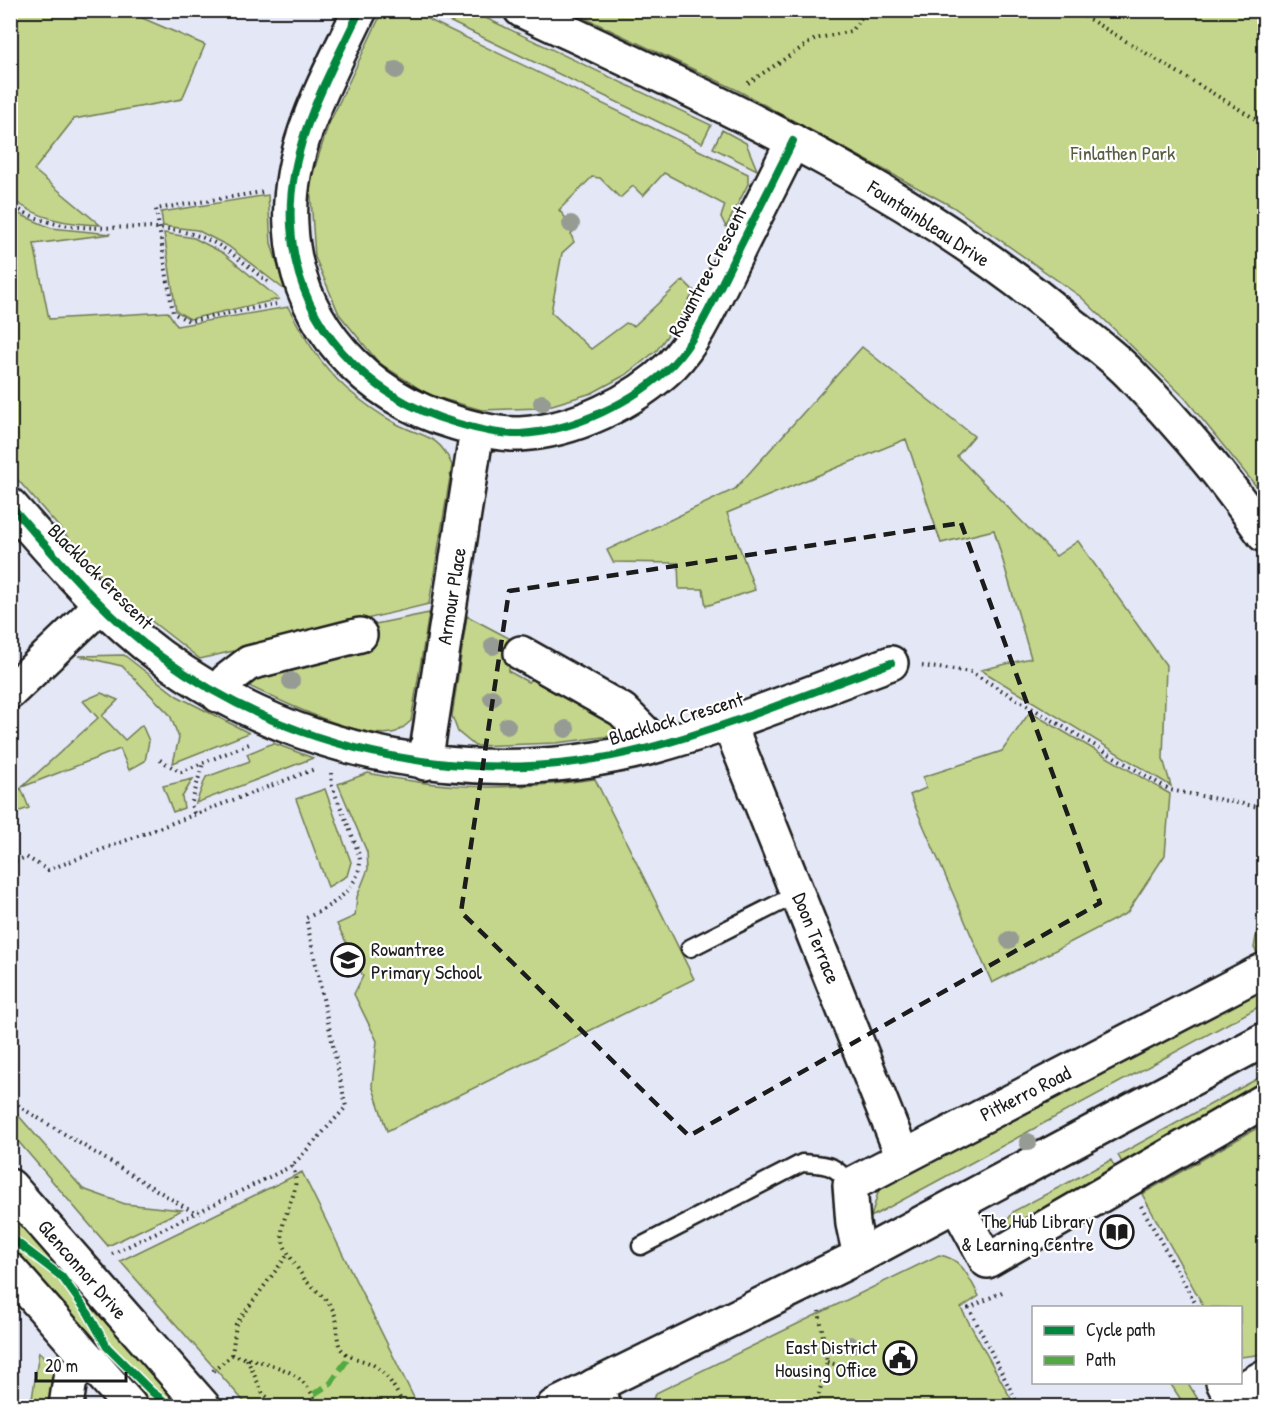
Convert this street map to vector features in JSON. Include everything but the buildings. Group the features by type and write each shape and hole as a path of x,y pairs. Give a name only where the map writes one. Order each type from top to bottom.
{"street":[{"name":"Rowantree Crescent","path":"360,10 309,118 298,151 290,187 291,229 298,268 323,330 353,366 395,398 432,416 477,430 520,434 571,424 601,412 640,391 673,364 700,327 793,141"},
{"name":"Fountainbleau Drive","path":"521,10 793,141 918,212 1030,289 1133,376 1233,490 1264,535"},
{"name":"Armour Place","path":"425,763 477,430"},
{"name":"Blacklock Crescent","path":"10,505 101,605 158,655 218,695 279,724 336,743 425,763 504,767 580,761 649,747 891,663"},
{"path":"10,692 101,605"},
{"path":"218,695 227,680 249,663 360,635"},
{"name":"Blacklock Crescent","path":"521,653 622,710 645,733 649,747"},
{"name":"Doon Terrace","path":"728,721 903,1156"},
{"name":"Pitkerro Road","path":"850,1185 1264,970"},
{"path":"554,1407 599,1396 1264,1040"},
{"path":"957,1206 987,1261 1264,1101"},
{"path":"850,1185 853,1224 860,1256"},
{"name":"Glenconnor Drive","path":"10,1186 203,1407"},
{"path":"10,1270 130,1407"},
{"path":"66,1407 70,1380 88,1359"},
{"path":"1224,1384 1230,1396 1264,1377"}],"lane":[{"path":"690,948 799,893"},
{"path":"641,1246 802,1163 831,1166 839,1170 850,1185"}],"path":[{"path":"747,84 815,39 851,31 867,10"},
{"path":"1074,10 1254,118 1264,130"},
{"path":"273,190 156,209 173,313 189,321 280,303"},
{"path":"10,204 48,222 76,229 159,229 195,235 226,250 273,286"},
{"path":"891,663 972,672 1170,790 1264,808"},
{"path":"160,760 181,772 251,743"},
{"path":"194,813 190,805 203,763"},
{"path":"108,1256 292,1166 346,1107 306,918 333,906 354,881 360,860 332,786 330,764"},
{"path":"10,863 26,857 48,870 194,813 319,768"},
{"path":"10,1096 20,1107 196,1214"},
{"path":"292,1166 296,1175 293,1199 281,1223 282,1238 288,1254 299,1266 303,1278 326,1298 336,1318 340,1348 349,1357 374,1365 390,1379 403,1404"},
{"path":"1126,1180 1197,1306"},
{"path":"210,1373 232,1355 236,1324 288,1254"},
{"path":"1002,1292 969,1308 1016,1401 1037,1407"},
{"path":"816,1407 827,1362 818,1307"},
{"path":"232,1355 273,1364 297,1375 314,1394 317,1407"},
{"path":"247,1359 263,1394 279,1407"},
{"path":"827,1362 854,1370"},
{"path":"346,1407 363,1400 403,1404"}],"highlighted area":[{"path":"961,523 1100,903 689,1136 461,912 509,591"}],"green space":[{"path":"383,10 411,11 748,174 748,184 726,227 721,217 725,205 664,173 643,196 633,186 620,198 600,178 592,177 559,210 574,228 571,235 574,242 562,253 551,312 591,349 626,323 634,326 683,280 694,291 681,316 657,350 627,374 592,393 542,408 482,410 429,395 379,363 339,314 315,257 310,183 328,126"},
{"path":"10,11 126,11 205,45 182,99 74,119 34,170 100,225 42,216 11,198"},
{"path":"428,11 471,11 711,125 702,143"},
{"name":"Finlathen Park","path":"570,11 1264,11 1264,496 1185,398 1081,297 953,207 737,90"},
{"path":"722,130 746,143 757,170 713,148"},
{"path":"268,195 271,243 285,290 228,246 197,230 163,226 161,212"},
{"path":"10,210 51,228 111,234 34,244 49,319 168,312 177,326 288,307 314,351 347,389 389,419 435,441 447,454 452,465 429,604 200,659 117,594 11,472"},
{"path":"164,233 194,238 223,253 279,299 190,319 176,311"},
{"path":"862,347 974,436 957,456 1056,556 1078,541 1166,665 1163,759 1171,786 981,670 1031,658 994,530 941,543 906,439 727,513 755,590 706,606 703,589 679,589 678,563 613,562 607,550 735,489"},
{"path":"429,613 411,721 396,732 382,734 343,726 247,685 251,670 361,627"},
{"path":"467,616 522,645 508,671 528,682 539,672 617,716 619,735 556,743 475,746 458,732 452,716"},
{"path":"124,655 177,696 249,733 173,763 179,738 170,715 122,666 79,656"},
{"path":"101,693 118,700 102,716 125,740 142,725 149,741 145,761 129,770 120,749 22,787 98,718 83,701"},
{"path":"1030,712 1170,794 1165,855 1127,913 992,983 910,795 926,788 923,777 1002,751"},
{"path":"273,743 313,758 196,803 206,777 250,761 247,754"},
{"path":"368,773 426,783 481,787 566,783 595,779 694,979 387,1131 372,1085 377,1041 354,994 363,976 337,924 355,916 357,897 368,869 367,852 338,784"},
{"path":"193,779 182,797 184,808 173,812 163,786"},
{"path":"21,788 29,808 11,814 11,798"},
{"path":"325,789 351,862 347,876 328,887 296,799"},
{"path":"1264,889 1264,957 1261,958 1254,948"},
{"path":"1264,983 1264,1004 871,1217 881,1182"},
{"path":"1264,1075 1264,1088 1125,1168 1118,1155"},
{"path":"10,1106 83,1189 125,1204 182,1210 108,1246 11,1133"},
{"path":"1264,1124 1264,1354 1242,1357 1242,1306 1203,1306 1142,1194"},
{"path":"1111,1160 1118,1173 1010,1236 1004,1225 1014,1211"},
{"path":"302,1172 418,1406 248,1406 120,1261"},
{"path":"10,1197 191,1406 139,1406 11,1256"},
{"path":"939,1255 959,1264 979,1296 961,1308 1014,1404 1024,1406 647,1406 658,1392"},
{"path":"39,1352 60,1372 55,1406 31,1406"},
{"path":"1171,1384 1189,1384 1202,1406 1185,1406"}],"marked path":[{"path":"314,1394 331,1383 349,1357"}],"cycle path":[{"path":"360,10 311,115 295,169 291,197 291,226 296,262 306,294 322,325 342,352 366,375 393,395 423,411 456,423 504,434 540,432 582,421 602,412 640,391 657,378 681,355 702,322 793,141"},
{"path":"10,505 100,604 160,656 214,691 271,719 331,741 394,756 457,765 521,766 585,761 648,748 710,730 891,663"},
{"path":"10,1237 62,1277 88,1313 107,1347 152,1392 171,1406"}],"place":[{"name":"Rowantree Primary School","path":"348,960"},
{"name":"The Hub Library & Learning Centre","path":"1117,1232"},
{"name":"East District Housing Office","path":"900,1358"}]}
